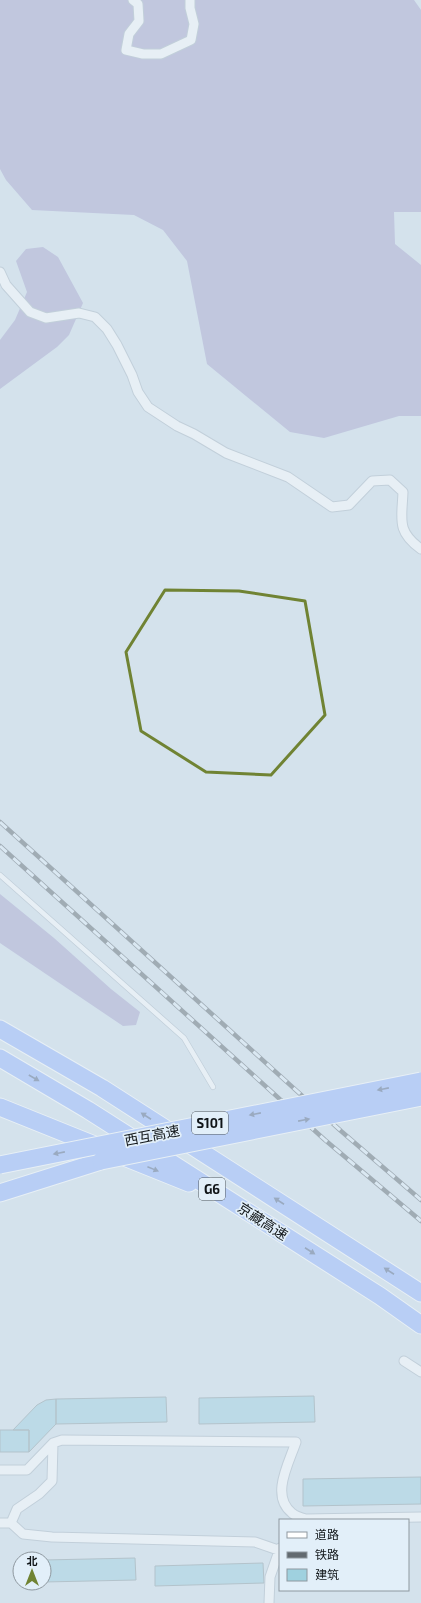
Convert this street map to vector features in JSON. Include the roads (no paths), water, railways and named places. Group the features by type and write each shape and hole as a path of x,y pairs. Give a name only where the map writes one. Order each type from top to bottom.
{"highway":[{"path":"0,1017 102,1088"},
{"name":"京藏高速","path":"0,1029 102,1088 394,1274 421,1293"},
{"name":"京藏高速","path":"0,1058 88,1110 380,1296 421,1325"},
{"name":"西互高速","path":"0,1165 421,1081"},
{"name":"西互高速","path":"101,1161 421,1097"},
{"path":"0,1107 228,1199"},
{"path":"0,1193 101,1161"},
{"name":"S101","path":"0,1181 101,1161"}],"street":[{"path":"133,0 138,4 140,20 129,34 126,50 143,54 161,54 191,40 194,24 190,8 190,0"},
{"path":"0,272 6,285 30,312 46,318 79,313 95,317 107,329 117,345 132,375 138,392 148,407 177,426 226,453 288,477 332,507 349,505 372,480 390,480 403,492 402,526 409,540 421,548"},
{"path":"404,1361 421,1372"},
{"path":"0,1470 27,1470 54,1443 62,1440 296,1442 282,1484 284,1503 292,1514 299,1518 306,1519 421,1517"},
{"path":"11,1523 17,1509 39,1494 52,1481 54,1443"},
{"path":"0,1523 11,1523 23,1534 52,1538 255,1542 279,1549 270,1577 269,1603"}],"lane":[{"path":"0,875 184,1038 213,1087"}],"railway":[{"path":"0,822 341,1131 421,1200"},
{"path":"0,846 325,1140 421,1221"}]}
